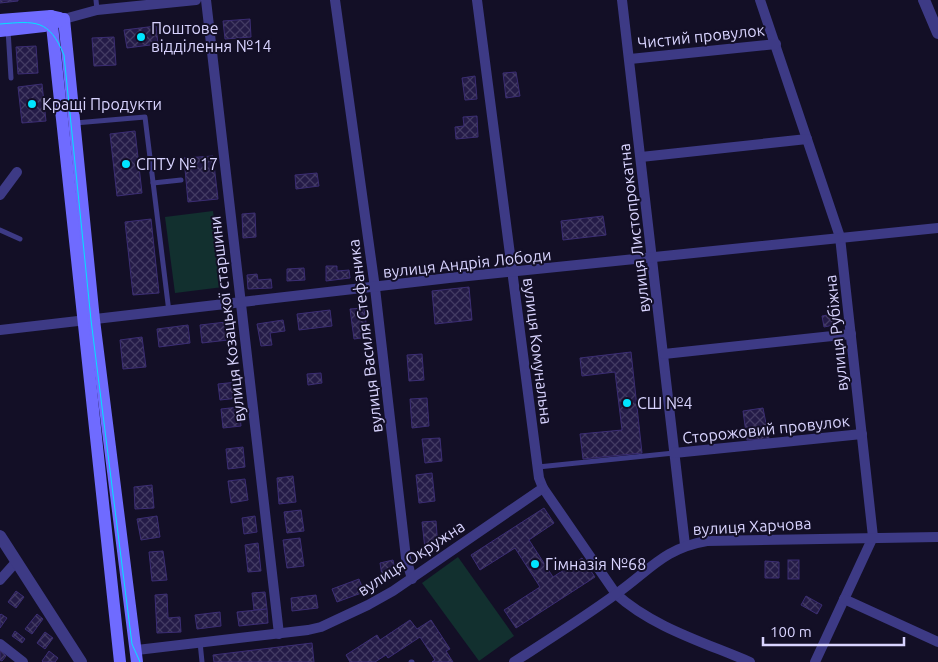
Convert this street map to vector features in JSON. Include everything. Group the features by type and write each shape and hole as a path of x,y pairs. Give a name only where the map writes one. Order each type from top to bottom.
{"main road":[{"path":"4,25 56,20"},
{"path":"56,20 75,123 120,662"},
{"path":"56,20 90,320 137,656"}],"street":[{"path":"56,20 96,5 196,0"},
{"name":"вулиця Козацької старшини","path":"206,0 278,634"},
{"name":"вулиця Василя Стефаника","path":"335,0 375,288 406,558 412,579"},
{"name":"вулиця Комунальна","path":"477,0 542,488 616,594 626,604 657,621 750,662"},
{"name":"вулиця Листопрокатна","path":"622,0 685,544"},
{"name":"вулиця Рубіжна","path":"760,0 840,237 873,537"},
{"path":"924,0 938,33"},
{"name":"Чистий провулок","path":"630,59 776,44"},
{"path":"641,157 807,139"},
{"path":"0,195 17,172"},
{"name":"вулиця Андрія Лободи","path":"0,330 653,257 938,228"},
{"path":"664,354 851,334"},
{"name":"Сторожовий провулок","path":"674,453 862,434"},
{"name":"вулиця Окружна","path":"137,656 200,642 278,634 321,627 368,605 412,579 542,488"},
{"path":"0,536 81,662"},
{"path":"815,662 873,537"},
{"name":"вулиця Харчова","path":"514,662 616,594 669,553 685,544 707,541 873,537 938,538"},
{"path":"0,580 16,562"},
{"path":"844,599 938,642"},
{"path":"0,644 22,662"}],"lane":[{"path":"4,25 11,78"},
{"path":"75,123 145,117 169,312"},
{"path":"153,183 181,180"},
{"path":"0,230 20,239"},
{"path":"538,467 674,453"},
{"path":"200,642 202,662"}],"green space":[{"path":"213,211 223,287 175,293 165,217"},
{"path":"458,557 514,636 479,661 422,583"}],"building":[{"path":"0,0 18,0 18,1 0,3"},
{"path":"250,19 251,37 225,39 223,21"},
{"name":"Поштове відділення №14","path":"156,26 158,44 127,48 124,30"},
{"path":"114,37 116,65 94,66 92,38"},
{"path":"36,46 38,73 18,74 16,47"},
{"path":"516,72 520,96 506,98 503,73"},
{"path":"475,76 477,99 465,100 462,78"},
{"name":"Кращі Продукти","path":"42,84 46,121 22,123 18,87"},
{"path":"477,116 478,137 456,139 455,127 464,126 463,117"},
{"name":"СПТУ № 17","path":"135,131 142,193 117,196 110,134"},
{"path":"213,156 218,199 188,202 184,158"},
{"path":"317,173 319,186 296,189 295,175"},
{"path":"255,213 256,237 243,238 242,214"},
{"path":"603,216 606,235 563,240 561,221"},
{"path":"151,219 159,293 133,295 125,222"},
{"path":"326,266 337,266 337,271 349,270 350,278 326,281"},
{"path":"304,268 305,280 287,281 287,269"},
{"path":"257,274 258,280 271,279 272,288 248,289 247,275"},
{"path":"469,287 472,320 435,324 432,291"},
{"path":"364,308 368,337 354,339 350,309"},
{"path":"330,310 332,326 299,330 297,314"},
{"path":"833,314 834,325 824,327 822,316"},
{"path":"283,320 285,331 270,333 272,345 261,346 257,324"},
{"path":"226,322 228,340 202,343 200,325"},
{"path":"188,325 190,343 159,347 157,329"},
{"path":"142,337 146,367 123,369 120,340"},
{"name":"СШ №4","path":"631,352 642,453 583,459 580,434 622,430 615,372 582,376 580,358"},
{"path":"422,354 424,380 409,381 407,355"},
{"path":"321,373 322,383 308,385 307,374"},
{"path":"237,382 239,398 220,400 218,384"},
{"path":"427,398 429,426 412,428 410,399"},
{"path":"239,407 241,426 223,428 221,409"},
{"path":"763,408 769,439 747,440 743,411"},
{"path":"440,438 442,461 425,463 422,439"},
{"path":"243,447 245,467 228,469 226,449"},
{"path":"432,473 435,501 419,503 416,475"},
{"path":"293,476 296,502 279,504 277,478"},
{"path":"245,479 248,500 231,503 228,481"},
{"path":"152,485 154,508 135,509 134,487"},
{"name":"Гімназія №68","path":"544,508 554,523 529,540 553,577 582,558 595,577 516,628 504,610 540,587 515,548 480,570 471,555"},
{"path":"301,510 304,531 287,533 284,512"},
{"path":"157,516 160,537 141,540 137,519"},
{"path":"255,516 257,532 244,534 242,518"},
{"path":"436,521 438,548 425,549 422,522"},
{"path":"300,538 304,566 287,568 283,540"},
{"path":"258,543 261,571 248,572 245,545"},
{"path":"163,551 167,580 152,581 149,552"},
{"path":"393,560 396,575 383,582 380,563"},
{"path":"788,560 799,560 799,579 788,579"},
{"path":"765,561 779,562 779,578 765,578"},
{"path":"359,579 364,592 337,602 332,589"},
{"path":"16,591 24,597 16,608 8,602"},
{"path":"265,592 267,609 254,610 252,593"},
{"path":"167,594 168,618 180,617 181,632 157,633 155,595"},
{"path":"316,595 318,608 292,611 291,598"},
{"path":"806,596 822,605 817,614 801,605"},
{"path":"267,609 268,623 239,626 237,612"},
{"path":"220,612 221,626 197,629 195,615"},
{"path":"37,614 43,619 32,634 25,629"},
{"path":"0,615 7,618 0,628"},
{"path":"410,620 417,629 431,620 450,649 446,651 453,662 432,662 435,660 420,637 388,658 386,655 375,662 350,662 346,655 377,635 380,640"},
{"path":"15,631 25,639 22,643 12,636"},
{"path":"45,632 53,638 45,649 37,643"},
{"path":"312,643 314,662 214,662 213,655"},
{"path":"0,650 6,656 2,661 0,660"},
{"path":"49,651 58,658 55,662 43,662 42,661"}],"tram line":[{"path":"0,24 32,23 40,25 53,35 64,55 91,320 132,644 140,662"}],"place":[{"name":"Поштове відділення №14","path":"141,37"},
{"name":"Кращі Продукти","path":"32,104"},
{"name":"СПТУ № 17","path":"126,164"},
{"name":"СШ №4","path":"627,403"},
{"name":"Гімназія №68","path":"535,564"}]}
